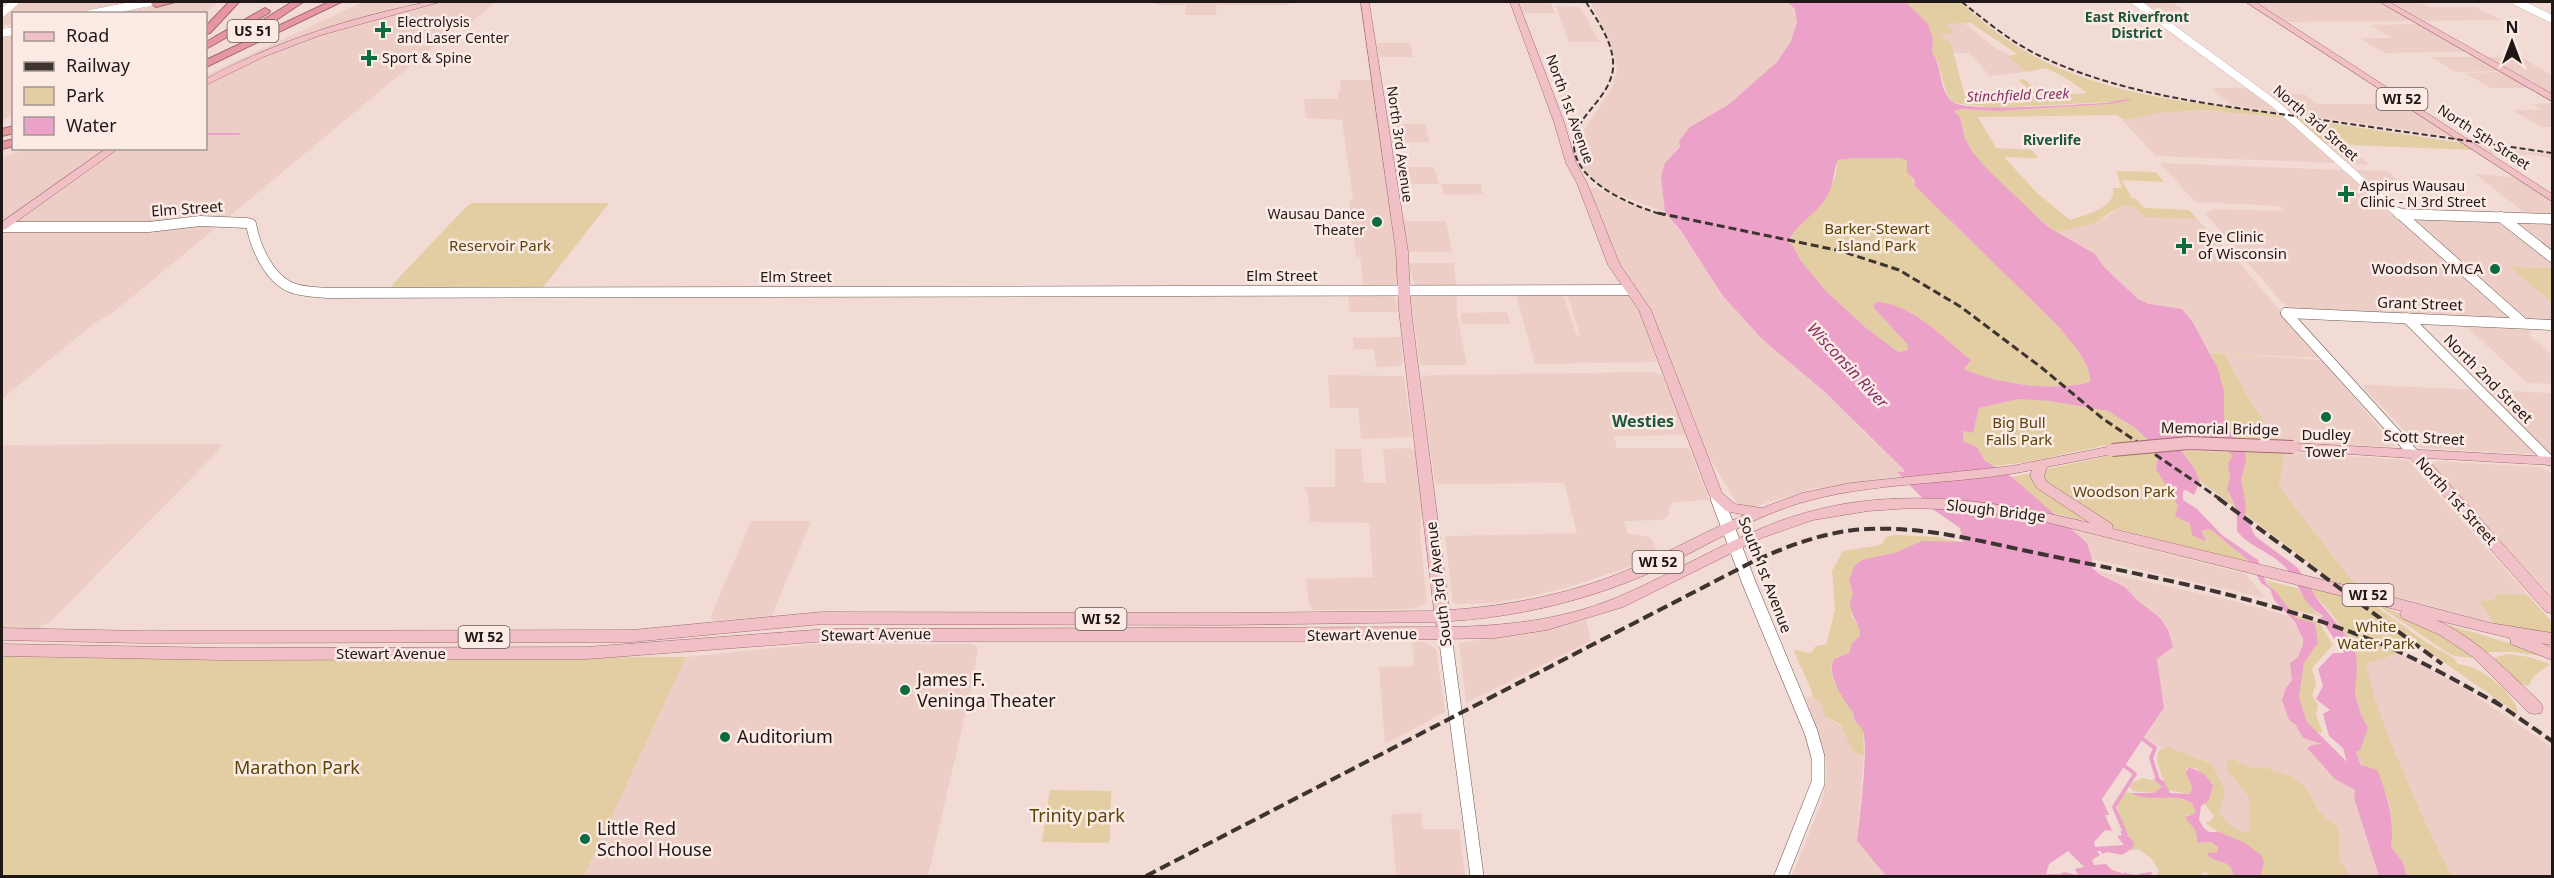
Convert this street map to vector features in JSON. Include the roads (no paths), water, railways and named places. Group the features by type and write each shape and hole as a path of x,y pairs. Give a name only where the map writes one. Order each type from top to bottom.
{"highway":[{"path":"207,30 234,2"},
{"name":"US 51","path":"207,45 278,2"},
{"name":"US 51","path":"207,57 297,2"},
{"path":"207,64 337,2"}],"main road":[{"path":"207,82 278,48 344,26 436,2"},
{"name":"North 3rd Avenue","path":"1365,2 1402,252 1405,291"},
{"name":"North 1st Avenue","path":"1514,2 1559,122 1571,163 1582,183 1614,265 1631,290"},
{"name":"North 5th Street","path":"2250,2 2553,198"},
{"path":"2384,2 2553,98"},
{"path":"207,88 266,57 344,26"},
{"path":"2,218 105,152"},
{"path":"2,227 76,176 86,166"},
{"name":"South 1st Avenue","path":"1631,290 1646,310 1716,495"},
{"name":"South 3rd Avenue","path":"1405,291 1405,310 1445,634"},
{"name":"Memorial Bridge","path":"2042,465 2112,450 2189,443 2293,447"},
{"name":"Scott Street","path":"2293,447 2551,461"},
{"name":"North 1st Street","path":"2414,454 2553,608"},
{"path":"2042,465 2037,476 2042,485 2122,535"},
{"name":"WI 52","path":"1728,528 1762,512 1820,493 2042,465"},
{"path":"1716,495 1731,508 1762,512"},
{"name":"Slough Bridge","path":"1735,546 1774,528 1829,512 1868,506 1923,503 1995,508 2122,535"},
{"name":"Stewart Avenue","path":"2,634 142,637 621,636 690,632 822,618 1223,620 1442,616 1482,613 1584,592 1640,571 1728,528"},
{"name":"WI 52","path":"2122,535 2380,599 2490,629 2553,654"},
{"name":"Stewart Avenue","path":"2,650 224,654 586,653 689,648 841,634 1445,634 1524,628 1591,612 1644,592 1735,546"},
{"path":"2380,599 2446,632 2475,650 2497,668 2535,708"},
{"path":"2490,629 2553,639"}],"street":[{"path":"2,12 15,2"},
{"path":"102,12 161,2"},
{"path":"117,12 161,2"},
{"name":"North 3rd Street","path":"2136,2 2265,96 2523,323"},
{"path":"2517,2 2553,19"},
{"path":"2399,214 2551,219"},
{"path":"2501,217 2553,258"},
{"name":"Elm Street","path":"2,227 149,227 200,221 247,223 251,224 254,240 272,275 279,282 300,291 327,293 1631,290"},
{"name":"Grant Street","path":"2286,313 2553,325"},
{"name":"North 1st Street","path":"2286,313 2414,454"},
{"name":"North 2nd Street","path":"2406,318 2551,461"},
{"name":"South 1st Avenue","path":"1716,495 1811,732 1818,757 1818,783 1780,876"},
{"name":"South 3rd Avenue","path":"1445,634 1477,876"}],"water":[{"path":"1788,2 1906,2 1928,24 1933,39 1932,53 1938,65 1945,92 1953,102 1962,105 2025,107 2132,100 2110,104 1997,111 1961,109 1954,111 1960,117 1965,139 1974,154 2048,227 2095,254 2104,267 2138,299 2149,304 2182,309 2192,321 2218,369 2224,392 2224,419 2231,433 2245,451 2246,461 2241,480 2246,505 2245,514 2255,536 2298,568 2318,600 2355,649 2357,666 2355,694 2361,715 2368,728 2360,750 2356,752 2361,765 2377,770 2389,807 2392,827 2391,847 2403,862 2407,876 2379,876 2354,798 2355,790 2335,779 2307,748 2322,744 2303,738 2295,724 2289,720 2282,700 2292,680 2290,663 2298,657 2303,639 2295,622 2274,600 2270,589 2261,583 2249,561 2210,529 2201,531 2206,539 2204,541 2192,535 2190,524 2175,516 2178,506 2156,469 2158,453 2155,446 2134,427 2108,411 2050,401 2019,399 1979,408 1973,433 1963,431 1963,441 1977,447 1984,460 2012,477 2087,543 2092,568 2125,587 2137,600 2159,617 2168,630 2173,647 2157,659 2164,708 2102,799 2109,815 2105,815 2112,831 2105,830 2094,842 2095,847 2124,845 2117,836 2122,835 2120,831 2126,832 2134,843 2133,848 2122,855 2108,852 2102,854 2101,851 2097,851 2100,855 2092,860 2094,865 2106,864 2112,870 2124,874 2124,872 2135,874 2151,872 2152,874 2150,876 1886,876 1857,841 1863,783 1864,737 1862,729 1836,686 1832,672 1834,659 1849,653 1852,643 1860,636 1850,606 1853,594 1849,580 1855,565 1862,560 1894,553 1922,541 1963,542 1960,528 1934,510 1897,472 1904,472 1904,470 1825,392 1762,339 1723,296 1681,231 1665,212 1661,177 1665,163 1680,147 1679,141 1690,127 1728,105 1777,62 1791,41 1797,22 1795,10","holes":["1901,158 1907,161 1907,172 1914,179 1915,186 2058,326 2084,360 2090,375 2090,382 2061,386 2026,385 1977,374 1964,369 1971,360 1915,315 1889,304 1876,302 1873,307 1907,344 1908,350 1898,352 1865,327 1827,292 1788,242 1796,229 1827,196 1838,160","2175,442 2227,449 2232,456 2228,464 2230,479 2227,489 2237,510 2237,531 2247,541 2277,560 2289,571 2305,599 2324,616 2320,618 2344,653 2333,653 2318,669 2323,686 2316,699 2330,710 2323,714 2329,736 2343,748 2347,762 2307,722 2299,697 2304,663 2318,643 2315,623 2296,618 2266,583 2258,560 2222,535 2197,509 2183,500 2183,491 2186,490 2194,495 2200,481 2194,468","2068,851 2084,867 2075,869 2078,875 2064,872 2046,874 2049,864"]},
{"path":"2189,768 2203,774 2213,786 2209,800 2201,806 2199,820 2204,828 2209,832 2219,832 2245,843 2261,855 2264,862 2261,876 2233,876 2231,867 2208,856 2208,853 2217,852 2218,847 2211,842 2198,843 2195,830 2185,817 2196,813 2192,803 2176,798 2146,798 2131,793 2153,793 2162,787 2153,779 2158,778 2164,781 2170,793 2190,794 2192,787 2186,772"}],"waterway":[{"path":"207,134 239,134"},
{"name":"Wisconsin River","path":"2143,739 2155,748 2151,758 2158,780"},
{"name":"Wisconsin River","path":"2122,764 2135,774 2114,807 2126,835"}],"railway":[{"path":"1586,2 1608,42 1613,69 1604,92 1580,124 1574,142 1576,157 1585,172 1614,195 1658,213"},
{"path":"1962,2 2009,38 2040,56 2072,70 2138,90 2206,103 2552,153"},
{"path":"1658,213 1841,251 1899,270 1961,307 2042,368 2102,418 2220,499"},
{"path":"1658,213 1664,215"},
{"path":"2218,498 2442,664"},
{"path":"1146,876 1754,561 1809,540 1852,530 1912,530 1957,536 2178,583 2264,604 2349,631 2391,648 2500,705"},
{"path":"2493,700 2552,741"}],"place":[{"name":"Electrolysis and Laser Center","path":"383,30"},
{"name":"Sport & Spine","path":"369,58"},
{"name":"Aspirus Wausau Clinic - N 3rd Street","path":"2346,194"},
{"name":"Wausau Dance Theater","path":"1377,222"},
{"name":"Eye Clinic of Wisconsin","path":"2184,246"},
{"name":"Woodson YMCA","path":"2495,269"},
{"name":"Dudley Tower","path":"2326,417"},
{"name":"James F. Veninga Theater","path":"905,690"},
{"name":"Auditorium","path":"725,737"},
{"name":"Little Red School House","path":"585,839"}],"district":[{"name":"East Riverfront District","path":"2137,26"},
{"name":"Riverlife","path":"2052,140"},
{"name":"Westies","path":"1643,421"}],"water label":[{"name":"Stinchfield Creek","path":"2018,95"}],"park label":[{"name":"Barker-Stewart Island Park","path":"1877,238"},
{"name":"Reservoir Park","path":"500,246"},
{"name":"Big Bull Falls Park","path":"2019,432"},
{"name":"Woodson Park","path":"2124,492"},
{"name":"White Water Park","path":"2376,636"},
{"name":"Marathon Park","path":"297,768"},
{"name":"Trinity park","path":"1077,816"}]}
